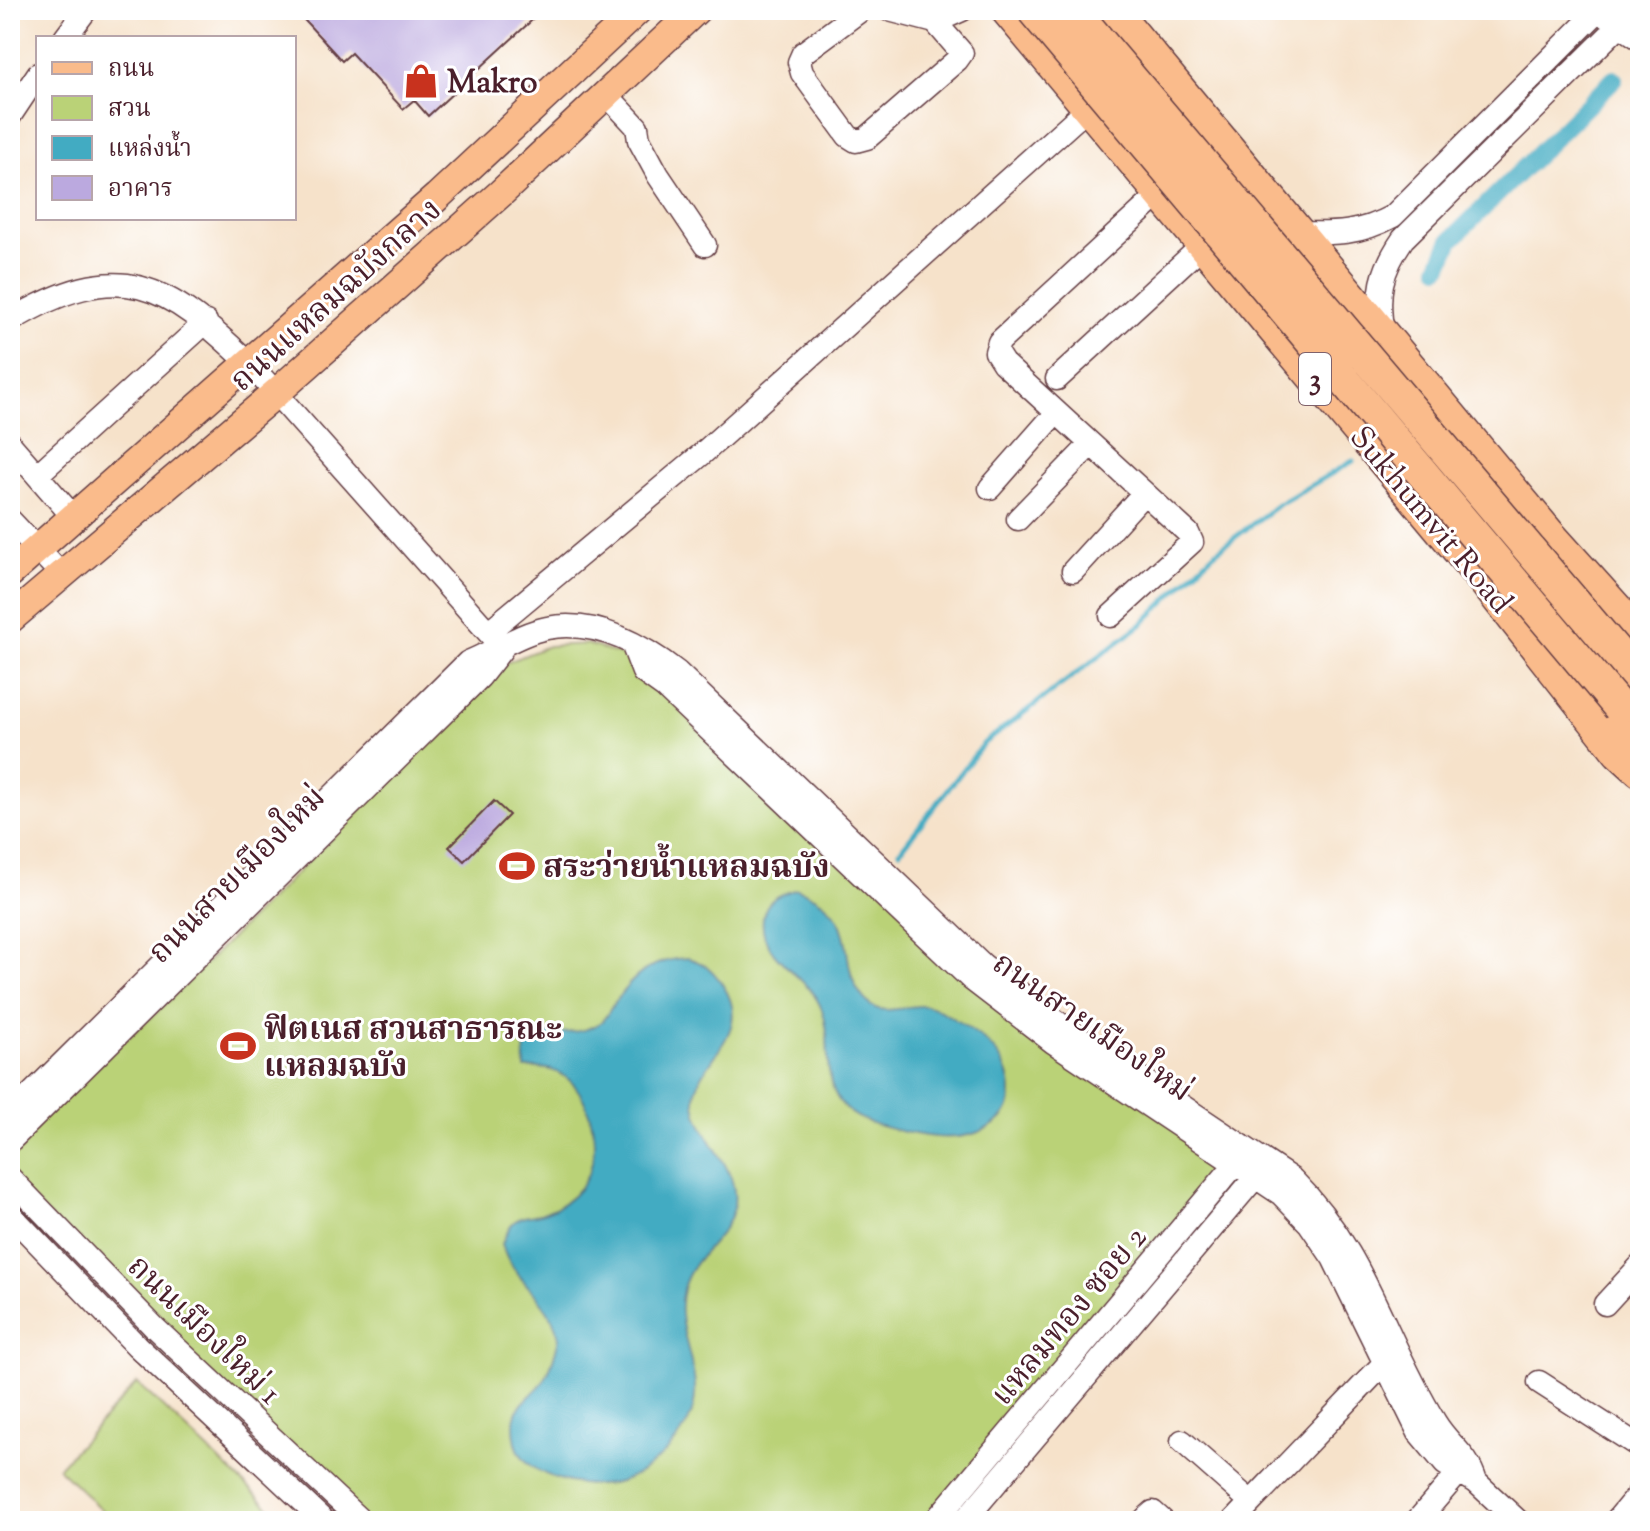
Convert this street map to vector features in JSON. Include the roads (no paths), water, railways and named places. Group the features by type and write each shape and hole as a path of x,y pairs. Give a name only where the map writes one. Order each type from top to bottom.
{"highway":[{"name":"Sukhumvit Road","path":"1007,10 1485,582 1619,752 1640,771"},
{"name":"Sukhumvit Road","path":"1033,10 1640,733"},
{"name":"Sukhumvit Road","path":"1073,10 1640,680"},
{"path":"1113,10 1548,533 1640,635"},
{"path":"1155,188 1150,159 1161,140 1180,128 1203,127 1214,131"}],"main road":[{"name":"ถนนแหลมฉบังกลาง","path":"10,573 250,364 638,10"},
{"name":"ถนนแหลมฉบังกลาง","path":"10,619 276,393 696,10"},
{"path":"594,53 614,88"}],"street":[{"path":"66,36 86,10"},
{"path":"861,10 803,53 799,62 802,73 848,136 856,141 867,138 962,53 938,16"},
{"path":"889,10 938,16 962,10"},
{"path":"1300,233 1347,234 1367,230 1393,216 1599,10 1627,18 1640,39"},
{"path":"1384,335 1378,306 1379,282 1403,239 1627,18"},
{"path":"10,116 36,77"},
{"path":"614,88 637,127 639,140 658,175 705,245"},
{"path":"10,321 72,293 114,285 149,287 177,300 206,322 250,364 495,640 1088,108"},
{"path":"1111,616 1192,542 1188,533 1056,413 1003,363 996,352 999,342 1155,188"},
{"path":"1057,379 1203,245"},
{"path":"37,475 206,322"},
{"path":"990,488 1056,413"},
{"path":"10,444 75,519"},
{"path":"1018,519 1091,444"},
{"path":"1073,571 1144,493"},
{"path":"10,520 63,576"},
{"name":"ถนนสายเมืองใหม่","path":"10,1115 468,662 495,640 546,628 593,626 633,646 643,672 753,758 971,979 1262,1170 1309,1223 1392,1355 1419,1433 1467,1472 1518,1521"},
{"name":"ถนนสายเมืองใหม่","path":"10,1141 480,677 495,640"},
{"name":"แหลมทอง ซอย 2","path":"935,1521 1242,1157"},
{"name":"แหลมทอง ซอย 2","path":"964,1521 1262,1170"},
{"name":"ถนนเมืองใหม่ 1","path":"10,1178 155,1328 361,1521"},
{"name":"ถนนเมืองใหม่ 1","path":"10,1214 137,1346 324,1521"},
{"path":"1605,1304 1640,1266"},
{"path":"1233,1521 1392,1355"},
{"path":"1539,1382 1640,1447"},
{"path":"1182,1441 1251,1502"},
{"path":"1417,1521 1467,1472"},
{"path":"1616,1521 1640,1492"},
{"path":"1143,1521 1153,1512 1163,1521"}],"water":[{"path":"797,889 820,900 834,913 842,927 857,990 869,1004 881,1010 920,1006 934,1008 977,1034 996,1053 1009,1076 1011,1089 1010,1103 1002,1118 976,1133 949,1138 931,1137 872,1123 849,1111 840,1102 830,1076 822,1010 807,986 776,956 764,932 763,918 767,906 780,895"},
{"path":"688,958 705,966 717,977 731,1003 733,1017 724,1042 696,1091 698,1115 729,1174 734,1202 725,1228 688,1275 683,1289 682,1323 694,1373 694,1407 676,1441 643,1470 612,1484 579,1484 546,1474 532,1466 522,1456 514,1430 519,1407 546,1377 559,1337 547,1310 514,1269 502,1244 513,1223 554,1208 580,1187 591,1168 594,1137 586,1106 565,1076 540,1068 525,1068 524,1033 567,1033 596,1025 628,985 644,971 664,962"}],"waterway":[{"path":"1439,267 1451,240 1614,79"},
{"path":"900,851 984,743 1142,624 1213,554 1279,504 1353,461"}],"place":[{"name":"Makro","path":"421,81"},
{"name":"สระว่ายน้ำแหลมฉบัง","path":"517,866"},
{"name":"ฟิตเนส สวนสาธารณะ แหลมฉบัง","path":"238,1046"}]}
